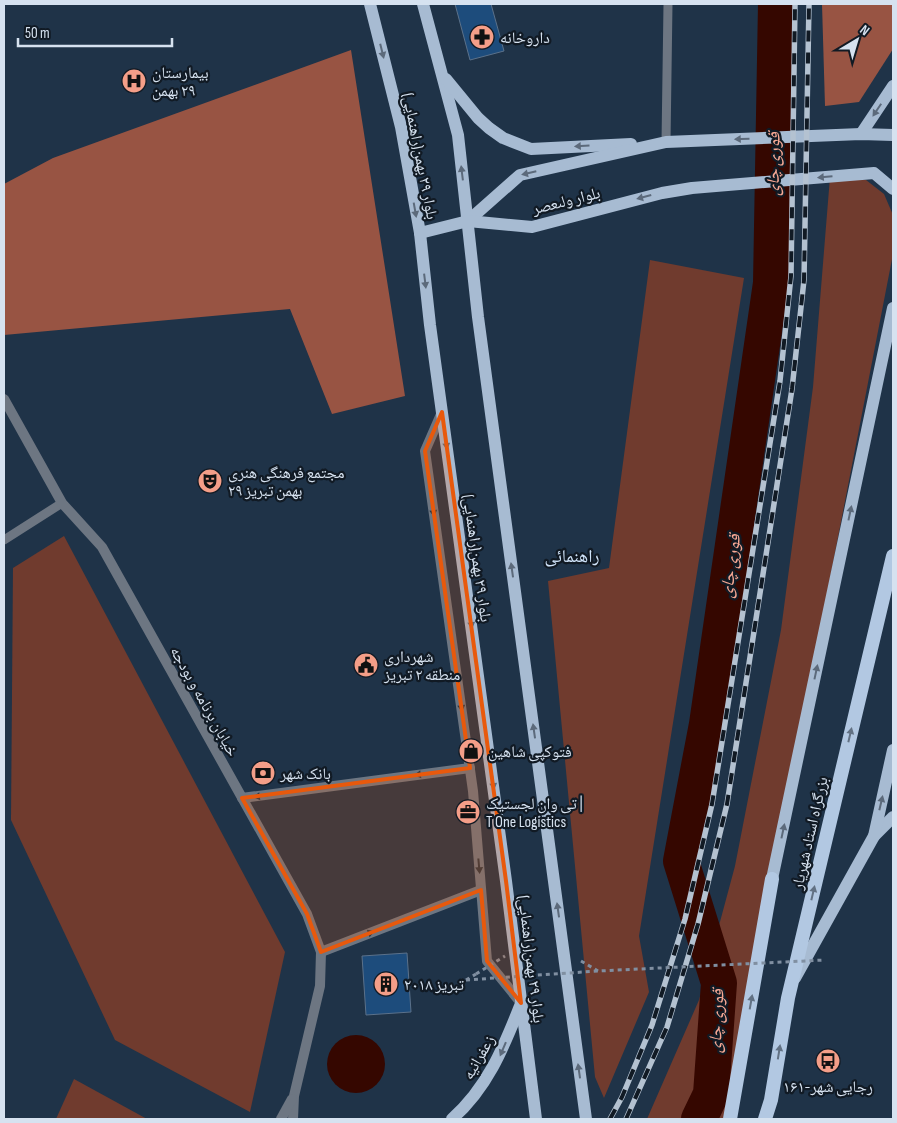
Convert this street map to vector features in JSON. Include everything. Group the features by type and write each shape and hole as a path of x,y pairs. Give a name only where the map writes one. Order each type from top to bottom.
{"highway":[{"name":"بزرگراه استاد شهریار","path":"765,1119 771,1100 790,987 893,556"},
{"name":"بزرگراه استاد شهریار","path":"730,1119 772,879"},
{"path":"770,1119 771,1100"}],"main road":[{"name":"بلوار ٢٩ بهمن(راهنمایی)","path":"370,4 401,127 420,233 536,1119"},
{"name":"بلوار ٢٩ بهمن(راهنمایی)","path":"424,4 458,135 478,317 586,1119"},
{"path":"443,74 478,118 489,128 503,138 531,149 696,140 861,134 893,135"},
{"path":"861,134 893,86"},
{"path":"420,233 468,222 520,175 666,142"},
{"name":"بلوار ولىعصر","path":"468,222 532,227 662,192 874,173 893,189"},
{"path":"772,879 893,308"},
{"path":"874,836 893,750"},
{"path":"790,987 874,836 893,817"},
{"name":"زعفرانیه","path":"452,1119 468,1105 500,1056 521,1004"}],"street":[{"name":"خیابان برنامه و بودجه","path":"4,399 62,503 102,547 307,914 321,952 320,986 294,1096 293,1119"},
{"path":"442,412 425,451 470,768 487,961 521,1004"},
{"path":"242,798 470,768"},
{"path":"321,952 481,890"},
{"name":"خیابان برنامه و بودجه","path":"281,1119 294,1096"}],"lane":[{"path":"666,142 668,4"},
{"path":"4,540 62,503"}],"path":[{"path":"505,956 466,980 598,971 825,960"}],"highlighted area":[{"path":"442,412 506,881 521,1003 487,961 481,890 321,952 307,914 242,798 470,768 425,451"}],"shaded area":[{"path":"822,4 893,4 893,49 859,102 825,106"},
{"path":"351,50 405,396 332,414 290,309 4,335 4,184 53,158"},
{"path":"830,177 866,180 884,194 893,215 893,254 725,1119 647,1119 699,1000 735,866 781,630 813,387"},
{"path":"650,260 744,278 639,936 649,992 604,1098 595,1077 548,581 609,568"},
{"path":"64,536 285,952 250,1112 115,1040 11,820 13,568"},
{"path":"356,1035 367,1037 380,1048 385,1064 383,1075 372,1088 356,1093 345,1091 332,1080 327,1064 329,1053 340,1040"},
{"path":"74,1079 147,1119 56,1119"}],"building":[{"name":"داروخانه","path":"455,4 491,4 504,51 470,60"},
{"name":"تبریز ۲۰۱۸","path":"407,953 411,1012 366,1015 362,956"}],"waterway":[{"name":"قوری چای","path":"699,1119 711,1094 719,983 681,861 707,724 771,283 776,4"}],"railway":[{"path":"610,1119 622,1097 652,1025 685,919 712,804 780,381 791,276 795,4"},
{"path":"626,1119 667,1027 698,924 727,804 792,389 804,280 809,4"}],"place":[{"name":"داروخانه","path":"482,37"},
{"name":"بیمارستان ٢٩ بهمن","path":"134,81"},
{"name":"مجتمع فرهنگی هنری ۲۹ بهمن تبریز","path":"210,481"},
{"name":"شهرداری منطقه ۲ تبریز","path":"366,665"},
{"name":"فتوکپی شاهین","path":"471,751"},
{"name":"بانک شهر","path":"263,773"},
{"name":"تی وان لجستیک | T One Logistics","path":"468,812"},
{"name":"تبریز ۲۰۱۸","path":"386,984"},
{"name":"۱۶۱-رجایی شهر","path":"828,1061"}],"district":[{"name":"راهنمائی","path":"572,556"}]}
